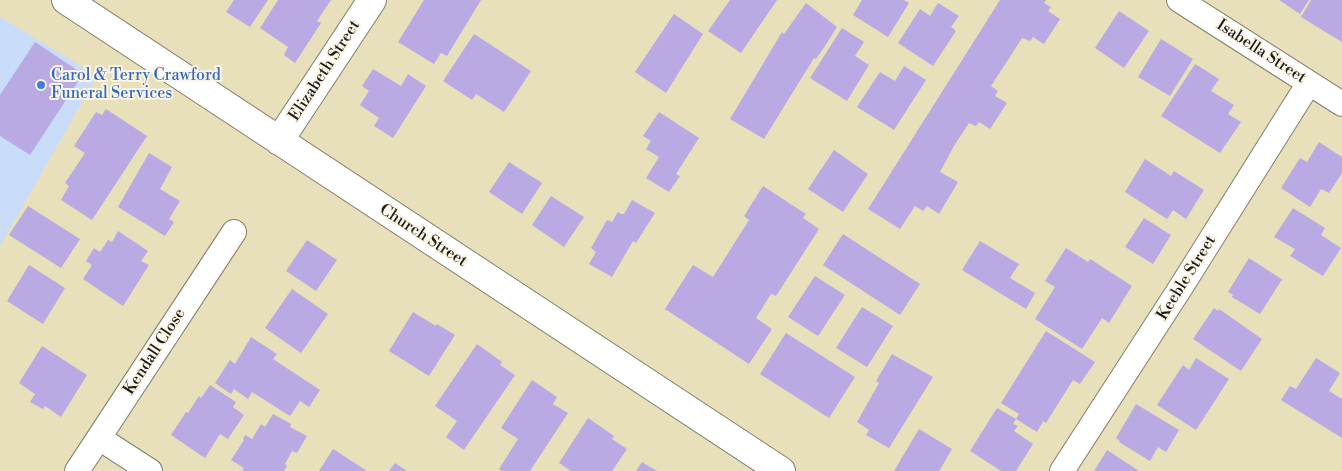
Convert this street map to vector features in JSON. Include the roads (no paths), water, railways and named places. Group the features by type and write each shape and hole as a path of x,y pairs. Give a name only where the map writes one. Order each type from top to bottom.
{"street":[{"name":"Church Street","path":"66,0 781,471"},
{"name":"Elizabeth Street","path":"279,141 372,0"},
{"name":"Isabella Street","path":"1180,0 1342,104"},
{"name":"Keeble Street","path":"1062,471 1181,287 1309,82"},
{"name":"Kendall Close","path":"77,471 234,232"},
{"path":"98,438 150,471"}],"place":[{"name":"Carol & Terry Crawford Funeral Services","path":"41,85"}]}
